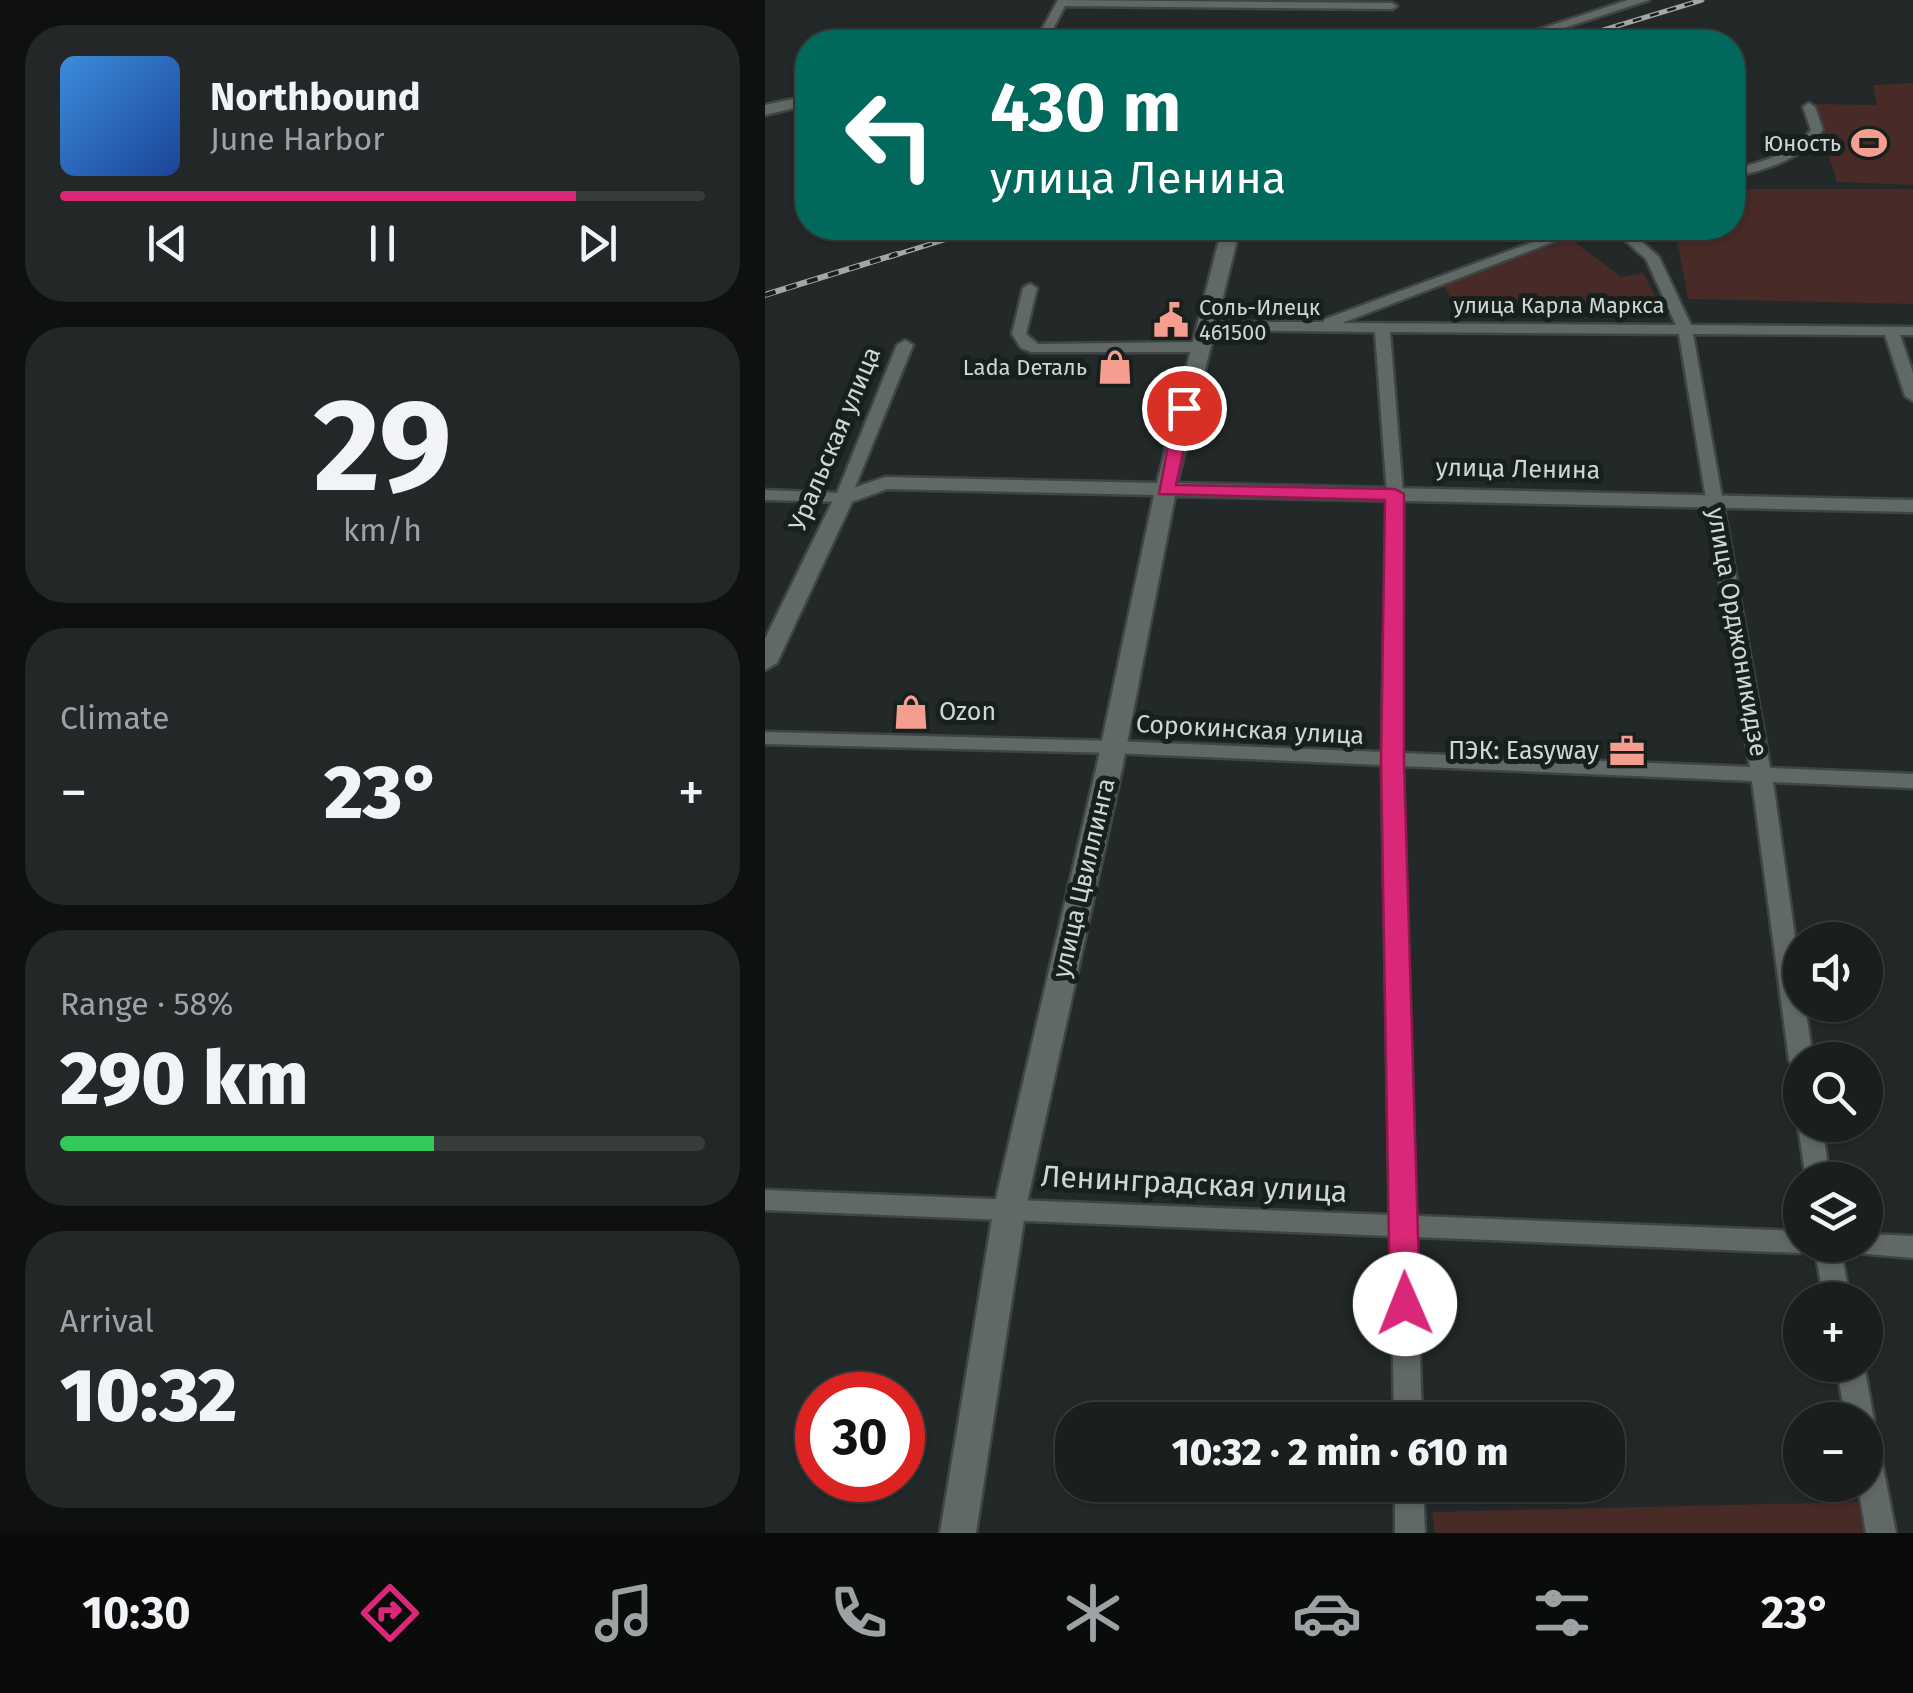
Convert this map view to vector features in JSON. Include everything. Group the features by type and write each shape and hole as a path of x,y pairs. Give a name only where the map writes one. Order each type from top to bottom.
{"street":[{"path":"1547,30 1642,0"},
{"path":"1046,30 1062,1 1392,3 1391,30"},
{"path":"1220,30 1226,2"},
{"path":"765,110 795,103"},
{"path":"1745,171 1784,160 1807,144 1817,130 1809,106"},
{"name":"улица Цвиллинга","path":"958,1533 1010,1208 1113,747 1165,490 1228,240"},
{"path":"1324,326 1550,240"},
{"name":"улица Орджоникидзе","path":"1632,240 1651,257 1685,328 1763,778 1799,1042"},
{"path":"1030,288 1019,334 1026,345 1198,347"},
{"name":"улица Карла Маркса","path":"1204,326 1913,331"},
{"path":"1382,326 1395,494 1393,762 1408,1402"},
{"path":"1891,331 1913,396"},
{"name":"Уральская улица","path":"765,663 843,498 905,345"},
{"name":"улица Ленина","path":"765,495 843,498 869,486 900,482 1913,506"},
{"name":"Сорокинская улица","path":"765,738 1113,747 1913,782"},
{"name":"Ленинградская улица","path":"765,1200 1783,1241"},
{"path":"1883,1246 1913,1247"},
{"path":"1409,1502 1409,1533"},
{"path":"1875,1502 1881,1533"}],"shaded area":[{"name":"Юность","path":"1913,83 1913,185 1837,182 1813,104 1877,105 1873,85"},
{"path":"1745,189 1913,189 1913,304 1688,299 1677,240 1745,240"},
{"path":"1572,240 1621,277 1643,273 1664,313 1460,313 1442,283"},
{"path":"1858,1502 1864,1533 1435,1533 1432,1512"}],"railway":[{"path":"1603,30 1702,0"},
{"path":"889,257 944,240"},
{"path":"765,295 897,254"}],"place":[{"name":"Юность","path":"1869,143"},
{"name":"Соль-Илецк 461500","path":"1171,320"},
{"name":"Lada Dеталь","path":"1115,367"},
{"name":"Ozon","path":"911,712"},
{"name":"ПЭК: Easyway","path":"1627,751"}],"route":[{"path":"1184,408 1165,490 1395,494 1393,762 1405,1304"}]}
